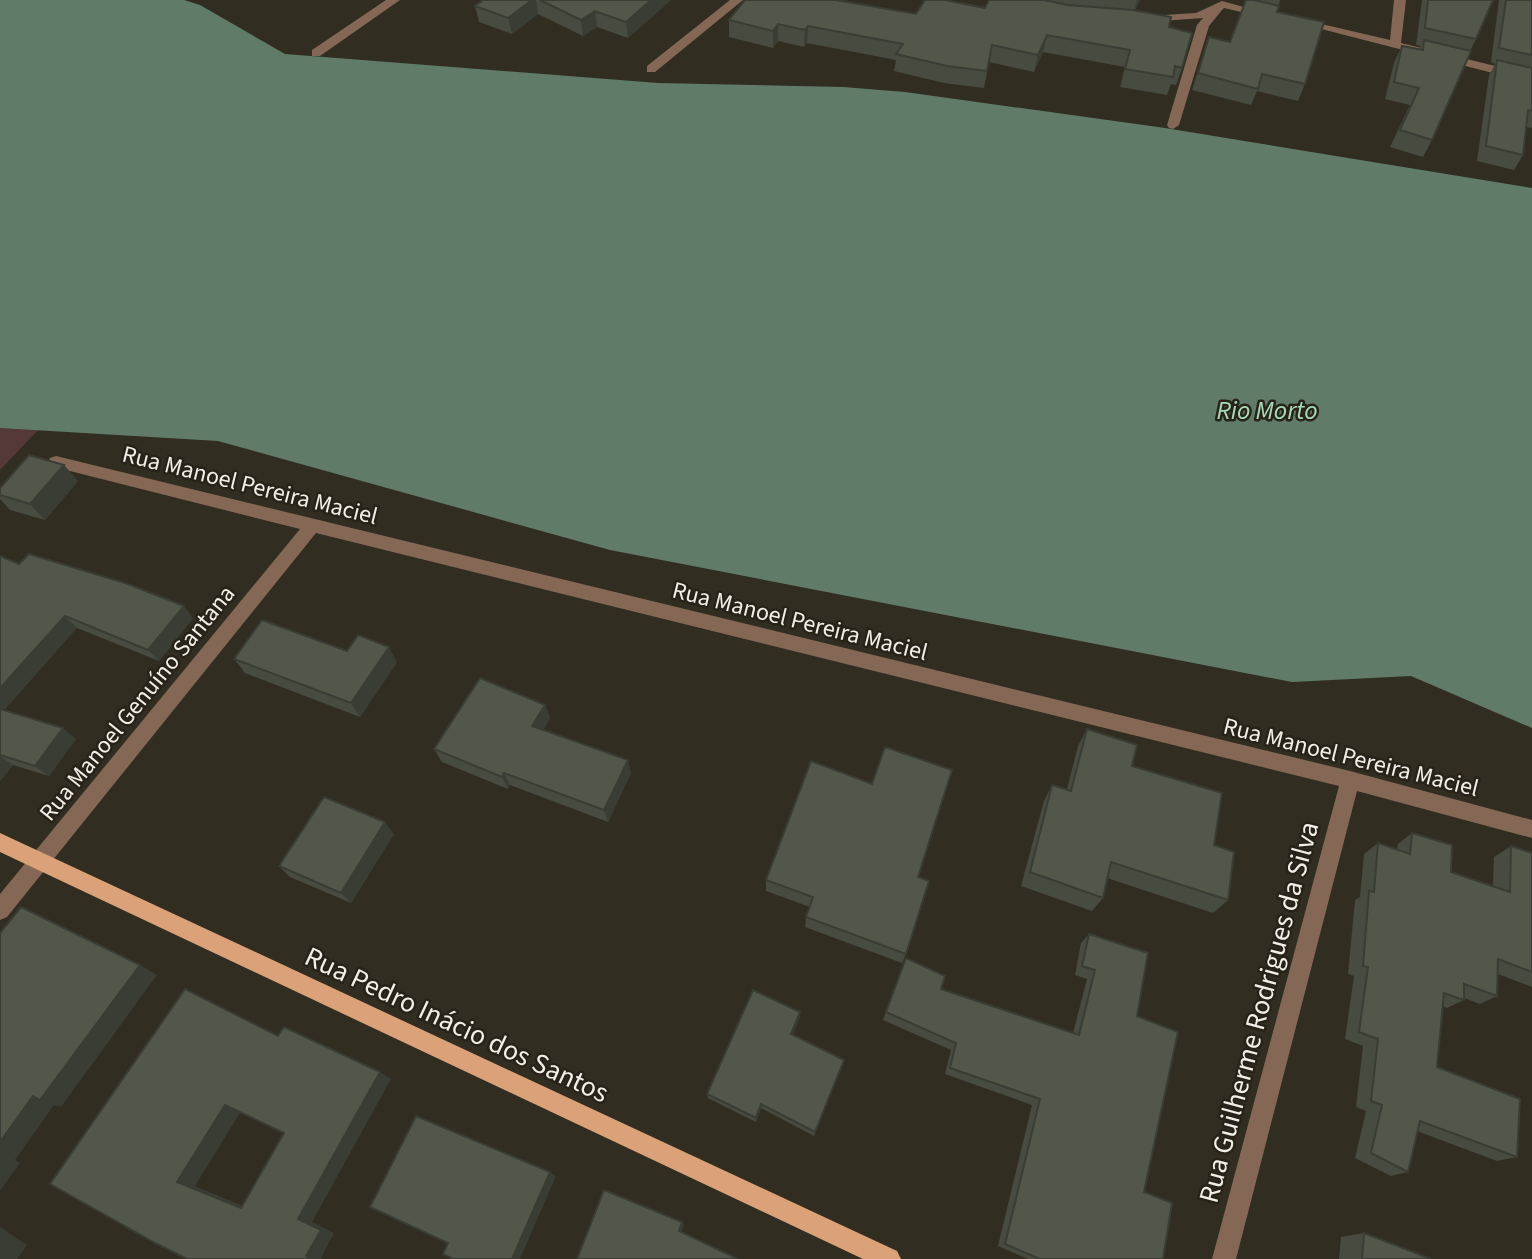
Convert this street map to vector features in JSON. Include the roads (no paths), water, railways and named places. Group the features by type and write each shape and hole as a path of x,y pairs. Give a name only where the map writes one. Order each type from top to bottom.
{"main road":[{"name":"Rua Pedro Inácio dos Santos","path":"0,842 889,1259"}],"street":[{"path":"316,52 394,0"},
{"path":"651,69 737,0"},
{"path":"1395,44 1400,0"},
{"path":"1133,19 1184,17 1220,5 1275,16"},
{"path":"1173,125 1202,28 1207,17 1220,5"},
{"path":"1184,17 1195,21 1202,28"},
{"path":"1289,20 1532,79"},
{"name":"Rua Manoel Pereira Maciel","path":"56,462 1350,780 1532,829"},
{"name":"Rua Manoel Genuíno Santana","path":"0,910 312,526"},
{"name":"Rua Guilherme Rodrigues da Silva","path":"1224,1259 1350,780"}],"water":[{"name":"Rio Morto","path":"0,0 184,0 200,5 285,54 658,83 843,87 905,92 1165,128 1532,188 1532,728 1411,676 1292,682 610,550 218,441 0,428"}]}
